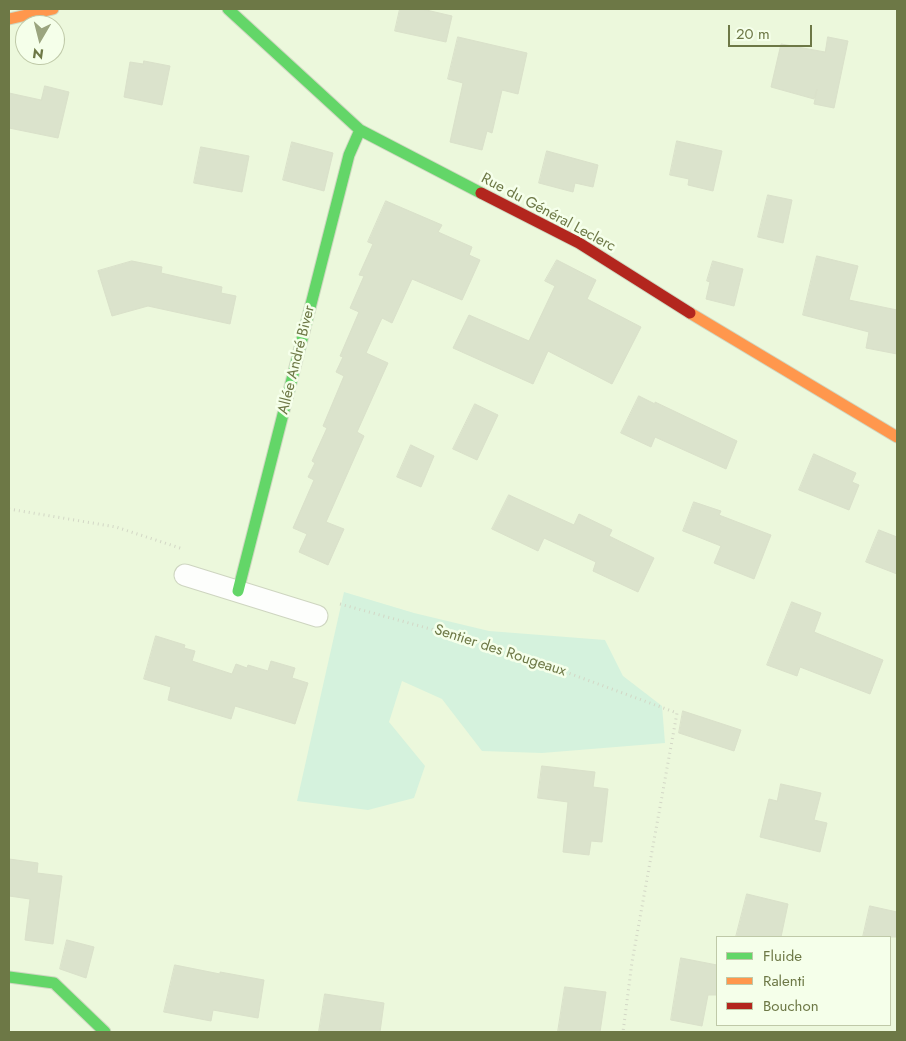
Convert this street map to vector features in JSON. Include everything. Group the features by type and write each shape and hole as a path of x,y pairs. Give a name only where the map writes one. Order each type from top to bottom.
{"street":[{"path":"9,19 53,9"},
{"name":"Rue du Général Leclerc","path":"228,9 330,105 360,130 579,243 715,329 897,437"},
{"name":"Allée André Biver","path":"238,591 349,155 360,130"},
{"path":"185,575 317,616"},
{"path":"9,977 54,983 105,1032"}],"path":[{"path":"9,509 116,527 189,551"},
{"name":"Sentier des Rougeaux","path":"333,602 503,649 678,712 632,962 623,1032"}],"shaded area":[{"path":"9,9 897,9 897,1032 9,1032"},
{"path":"344,592 414,613 489,631 605,640 623,676 662,706 665,743 542,753 482,751 442,699 402,681 389,722 425,766 414,798 368,810 297,801"}],"building":[{"path":"400,9 422,9 452,16 446,42 395,31"},
{"path":"458,37 527,53 518,94 502,90 492,133 487,131 482,150 450,142 463,83 448,79"},
{"path":"828,37 848,41 834,108 814,104 817,89 814,99 771,87 781,44 825,52"},
{"path":"144,61 170,66 162,105 124,97 130,62 143,64"},
{"path":"45,86 69,92 58,138 9,128 9,93 41,100"},
{"path":"677,141 722,151 713,191 688,185 689,179 670,175"},
{"path":"292,142 333,153 324,191 283,180"},
{"path":"201,147 249,156 242,192 194,183"},
{"path":"547,151 598,165 593,187 575,183 573,192 539,183"},
{"path":"768,195 792,200 783,243 758,237"},
{"path":"386,201 442,225 438,232 472,247 469,255 480,260 462,300 412,279 392,323 382,318 366,353 388,363 357,432 364,436 326,522 344,529 328,565 299,552 307,534 293,528 314,480 308,477 315,463 312,461 327,428 323,426 344,376 336,372 343,357 340,356 359,312 350,308 364,276 359,275 373,244 368,242"},
{"path":"817,256 858,266 849,300 897,310 897,354 866,348 869,332 803,315"},
{"path":"557,260 596,280 587,299 641,327 612,384 548,351 533,384 453,348 469,315 529,341 555,286 545,281"},
{"path":"132,261 162,267 161,273 222,287 221,293 236,296 230,324 148,306 112,316 98,271"},
{"path":"713,261 743,269 734,306 706,299 710,282 707,281"},
{"path":"639,396 737,441 726,469 655,437 651,447 621,433"},
{"path":"475,404 498,415 477,460 453,449"},
{"path":"411,445 434,456 421,487 397,477"},
{"path":"814,454 856,473 852,482 859,485 849,510 799,490"},
{"path":"509,495 574,525 579,514 612,530 609,536 654,558 638,592 593,571 596,562 544,538 538,551 492,529"},
{"path":"694,502 721,511 719,515 771,535 754,579 714,563 721,546 683,531"},
{"path":"879,530 897,537 897,574 866,562"},
{"path":"792,602 821,613 814,632 883,660 870,694 800,667 797,676 767,665"},
{"path":"156,636 185,645 184,648 195,651 192,661 232,674 236,664 247,668 248,665 268,671 271,661 295,668 292,678 308,683 295,724 235,706 231,719 168,700 171,687 144,679"},
{"path":"683,711 741,730 734,751 679,733"},
{"path":"542,766 595,772 593,787 608,789 602,842 591,841 589,855 563,852 568,802 538,798"},
{"path":"781,784 821,793 814,820 827,823 820,852 760,837 769,799 777,801"},
{"path":"9,859 38,863 37,873 62,876 53,944 25,940 30,899 9,896"},
{"path":"747,894 788,904 781,936 736,936"},
{"path":"870,906 897,912 897,937 863,936"},
{"path":"67,940 94,947 86,978 60,969"},
{"path":"681,958 716,965 716,995 708,995 702,1026 671,1020"},
{"path":"175,965 264,980 258,1018 213,1010 211,1021 164,1012"},
{"path":"565,987 606,992 600,1032 558,1032"},
{"path":"325,994 384,1003 380,1032 319,1032"}],"traffic: fast":[{"path":"228,9 360,130 481,193"},
{"path":"238,591 349,155 360,130"},
{"path":"9,977 54,983 105,1032"}],"traffic: slow":[{"path":"9,19 53,9"},
{"path":"690,313 897,437"}],"traffic: jam":[{"path":"481,193 579,243 690,313"}]}
